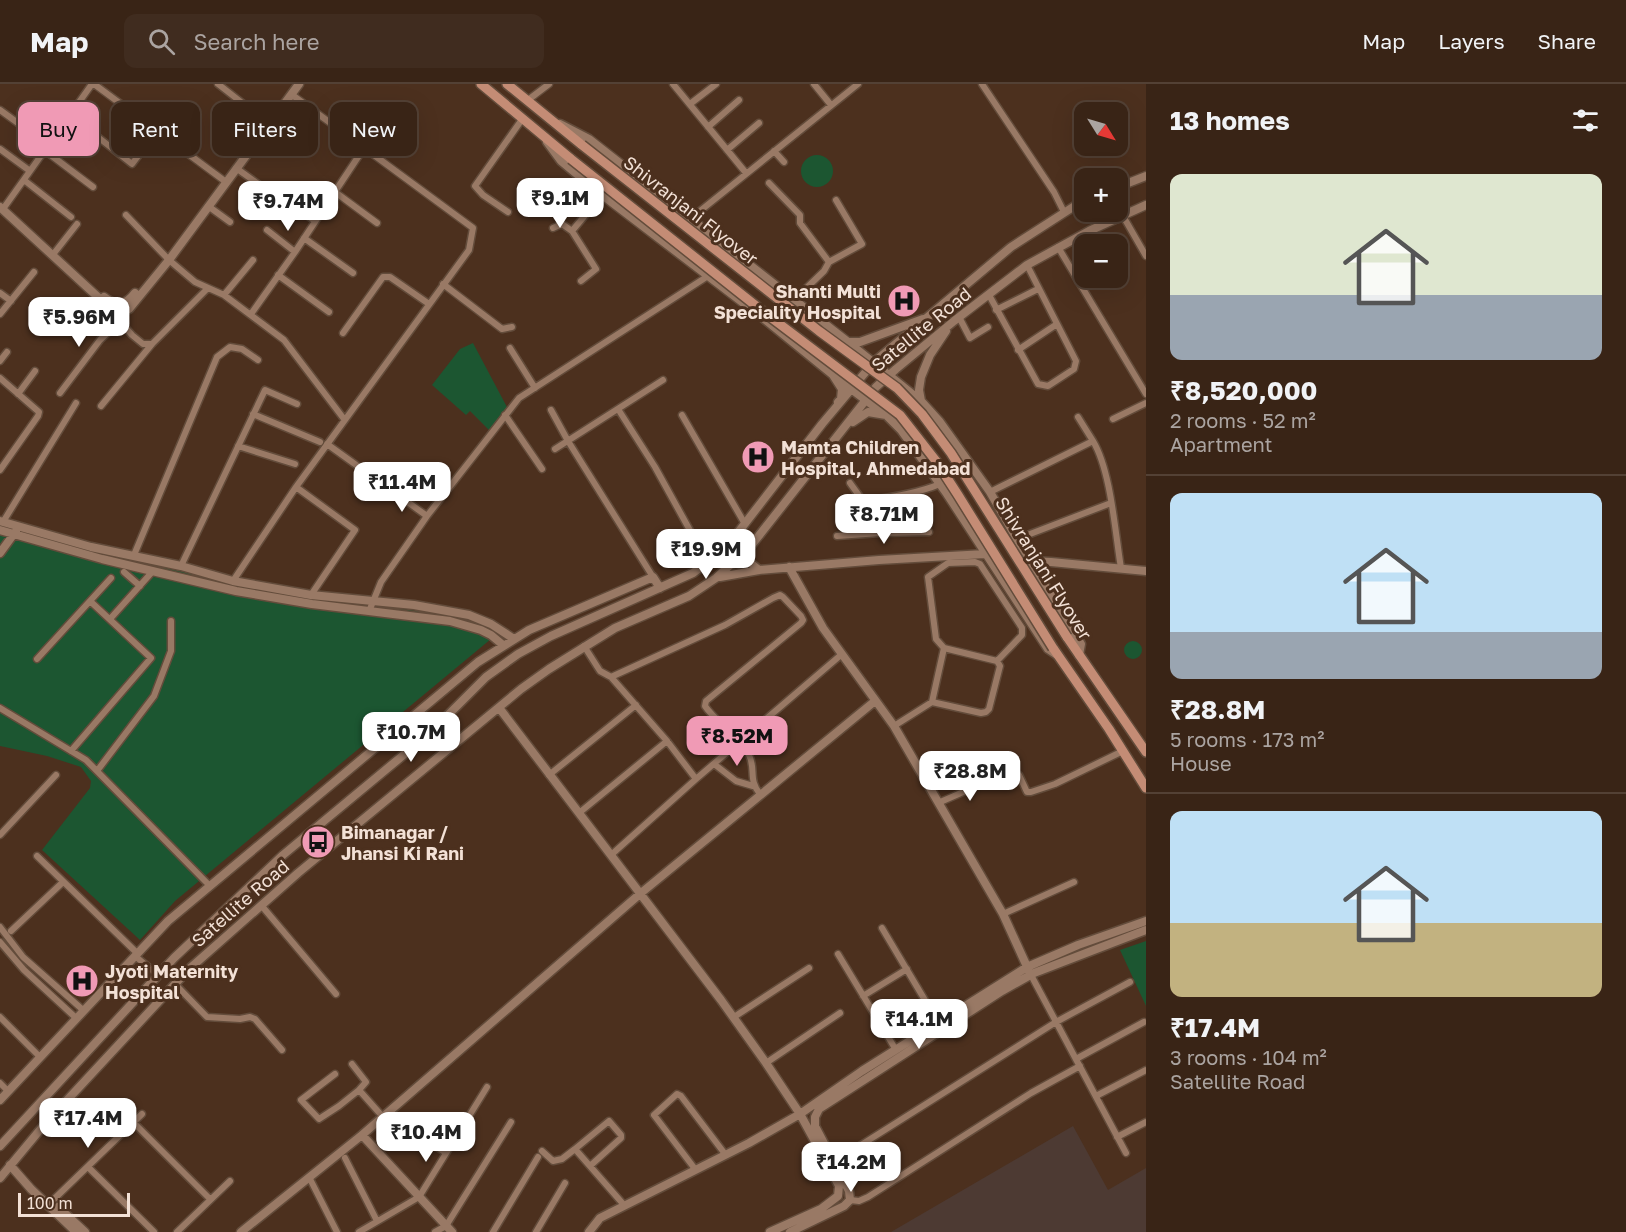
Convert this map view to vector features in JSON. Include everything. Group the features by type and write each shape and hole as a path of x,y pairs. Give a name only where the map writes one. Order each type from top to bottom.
{"main road":[{"name":"Shivranjani Flyover","path":"481,84 571,159 765,313 900,415 936,461 1053,648 1146,788"},
{"name":"Shivranjani Flyover","path":"507,84 811,325 897,388 922,414 951,453 1067,637 1146,752"}],"street":[{"path":"80,102 93,84 118,102"},
{"path":"218,84 241,102"},
{"path":"280,102 292,84"},
{"path":"284,102 299,84"},
{"path":"528,100 549,84"},
{"path":"673,84 746,173"},
{"path":"690,104 716,84"},
{"path":"814,84 831,105"},
{"path":"982,84 1054,192 1064,213"},
{"path":"690,219 854,85"},
{"path":"291,94 330,123"},
{"path":"708,127 739,100"},
{"path":"0,110 18,125"},
{"path":"508,212 483,195 476,186 523,118"},
{"path":"552,120 589,139 921,401 940,422 990,492 1081,644 1079,655"},
{"path":"728,150 759,123"},
{"path":"539,131 561,161 602,195 885,415 901,430 940,484 1048,649 1060,657"},
{"path":"99,138 111,147"},
{"path":"0,149 30,171"},
{"path":"774,151 784,162"},
{"path":"2,206 40,156"},
{"path":"56,156 93,187"},
{"path":"122,156 132,164 138,156"},
{"path":"192,156 224,180"},
{"path":"2,206 112,310 117,312 129,309 242,156"},
{"path":"2,206 107,300 115,304 129,301 208,206 224,180 244,156"},
{"path":"251,314 359,156"},
{"path":"233,581 296,488 323,443 344,419 469,250 473,228 375,156"},
{"path":"236,168 261,186"},
{"path":"1128,183 1146,176"},
{"path":"24,180 71,217"},
{"path":"769,183 800,215 801,223 829,262"},
{"path":"335,192 377,223"},
{"path":"572,231 602,195"},
{"path":"836,200 862,244"},
{"path":"289,202 315,221"},
{"name":"Satellite Road","path":"1128,214 1146,205"},
{"path":"208,206 230,222"},
{"name":"Satellite Road","path":"0,1146 158,975 283,855 430,733 486,678 518,654 551,636 693,573 708,562 734,539 822,424 874,362 1011,247 1074,206"},
{"path":"126,215 195,282 224,295 284,340 344,419"},
{"name":"Satellite Road","path":"0,1178 44,1125 188,970 219,945 261,905 406,783 540,676 615,628 688,596 716,578 750,547 876,387 956,319 1027,265 1110,222"},
{"path":"1126,222 1146,256"},
{"path":"55,252 77,224"},
{"path":"553,228 562,224 572,231 596,269 581,281"},
{"path":"267,230 295,252"},
{"path":"304,238 353,273"},
{"path":"794,300 824,271 829,262 862,244 871,242"},
{"path":"1058,247 1146,394"},
{"path":"224,295 254,260"},
{"path":"989,295 1038,384 1048,386 1076,366 1076,361 1027,265"},
{"path":"0,314 34,272"},
{"path":"278,275 329,312"},
{"path":"343,333 383,277 386,276 429,304"},
{"path":"371,605 381,582 428,516 519,398 708,276"},
{"path":"443,284 502,329 512,327"},
{"path":"101,406 152,344 208,288"},
{"path":"996,310 1038,289"},
{"path":"0,293 11,301"},
{"path":"117,312 119,322 143,345 152,344"},
{"path":"848,342 860,342 929,317"},
{"path":"921,401 921,377 930,355 956,319 970,338 988,327"},
{"path":"60,393 100,340 119,322"},
{"path":"1018,350 1058,324"},
{"path":"134,555 217,357 230,347 242,349 258,360"},
{"path":"510,348 535,388"},
{"path":"0,361 7,352"},
{"path":"18,394 35,371"},
{"path":"822,424 841,399 842,389 833,375"},
{"path":"0,378 37,410 38,416 0,470"},
{"path":"555,449 663,381"},
{"path":"181,566 265,390 297,404"},
{"path":"76,403 1,524 50,545 236,591 312,604 414,605 469,615 491,624 514,639"},
{"path":"1113,419 1146,403"},
{"path":"618,409 655,467 708,562"},
{"path":"551,410 660,588"},
{"path":"837,438 857,418 868,412 885,415"},
{"path":"253,414 323,443 428,516"},
{"path":"682,414 745,524"},
{"path":"505,415 542,470"},
{"path":"1078,417 1100,453 1111,503 1121,568"},
{"path":"990,492 1093,441"},
{"path":"238,446 295,464"},
{"path":"850,483 863,501 880,533"},
{"path":"863,501 916,492 940,484"},
{"path":"296,488 355,530 311,595"},
{"path":"1017,539 1111,503"},
{"path":"17,530 181,566 233,581 371,605 470,626 491,634 504,645"},
{"path":"0,553 17,530"},
{"path":"837,536 929,532"},
{"path":"750,547 747,555 748,561 759,570"},
{"path":"716,578 789,567 985,554"},
{"path":"1030,561 1146,571"},
{"path":"894,726 932,702 981,713 989,709 1000,666 997,661 944,648 936,639 928,577 948,563 975,562 980,564 1022,631 1022,635 997,661"},
{"path":"789,567 823,628 894,726 1003,914 1029,971 1126,1153"},
{"path":"110,619 153,571"},
{"path":"124,572 140,586"},
{"path":"0,1100 168,921 474,665 514,639 546,622 653,577"},
{"path":"37,659 111,578"},
{"path":"611,677 706,634 780,595 801,616 803,620 801,623 706,701 705,706 750,756 753,786"},
{"path":"71,751 151,658 90,600"},
{"path":"97,771 154,696 171,651 171,621"},
{"path":"584,646 600,671 611,677 636,705 696,779"},
{"path":"932,702 944,648"},
{"path":"611,855 842,654"},
{"path":"474,665 486,678"},
{"path":"241,1232 362,1135 641,893 875,701"},
{"path":"549,775 636,705"},
{"path":"0,708 86,760 210,886"},
{"path":"500,709 734,1017 800,1114 839,1186 838,1196 821,1209 770,1232"},
{"path":"579,813 667,741"},
{"path":"1019,775 1027,792 1031,792 1055,784 1123,752"},
{"path":"714,764 736,781 753,786 760,794"},
{"path":"0,835 56,775"},
{"path":"939,803 993,779"},
{"path":"37,856 158,975"},
{"path":"11,931 63,882"},
{"path":"1003,914 1074,882"},
{"path":"261,905 336,994"},
{"path":"589,1232 600,1218 800,1114 938,1022 1029,971 1146,921"},
{"path":"0,927 23,957 83,1010"},
{"path":"882,928 938,1022"},
{"path":"850,1200 849,1191 815,1126 815,1117 819,1109 1002,991 1029,971 1146,930"},
{"path":"0,942 24,970 76,1018"},
{"path":"838,954 896,1050"},
{"path":"734,1017 809,968"},
{"path":"863,996 906,969"},
{"path":"834,1161 1056,1022 1130,982"},
{"path":"175,984 207,1017 255,1019 282,1050"},
{"path":"766,1063 840,1013"},
{"path":"0,1017 40,1057"},
{"path":"1076,1059 1144,1022"},
{"path":"335,1074 301,1100 319,1119 339,1106 366,1082 352,1064"},
{"path":"838,1196 858,1201 868,1197 1031,1093 1080,1066"},
{"path":"1095,1096 1146,1070"},
{"path":"0,1083 8,1091"},
{"path":"359,1232 419,1197 487,1087"},
{"path":"358,1090 385,1115 446,1153"},
{"path":"695,1168 654,1115 676,1094 681,1096 725,1154"},
{"path":"52,1201 141,1114"},
{"path":"800,1114 815,1117"},
{"path":"493,1232 540,1154 553,1161 562,1159 609,1121 621,1138 590,1166"},
{"path":"133,1122 210,1199"},
{"path":"435,1232 449,1229 511,1122"},
{"path":"1117,1137 1146,1122"},
{"path":"362,1135 449,1229"},
{"path":"575,1149 624,1206"},
{"path":"345,1158 377,1221"},
{"path":"10,1165 30,1189 76,1232"},
{"path":"88,1167 154,1232"},
{"path":"309,1177 337,1232"},
{"path":"177,1232 230,1181"},
{"path":"536,1232 565,1183"},
{"path":"28,1184 34,1184 85,1232"},
{"path":"790,1232 844,1206 850,1200"}],"shaded area":[{"path":"1073,1126 1108,1190 1146,1168 1146,1232 891,1232"}],"green space":[{"path":"817,155 829,159 833,171 829,183 817,187 805,183 801,171 805,159"},
{"path":"473,343 508,409 489,430 470,411 466,415 432,385 460,349"},
{"path":"0,525 276,594 451,615 480,624 497,634 175,901 140,940 42,850 90,788 91,781 81,767 47,756 0,746"},
{"path":"1133,641 1139,644 1142,650 1139,656 1133,659 1127,656 1124,650 1127,644"},
{"path":"1146,941 1146,1006 1120,950"}],"place":[{"name":"Shanti Multi Speciality Hospital","path":"904,301"},
{"name":"Mamta Children Hospital, Ahmedabad","path":"758,457"},
{"name":"Bimanagar / Jhansi Ki Rani","path":"318,842"},
{"name":"Jyoti Maternity Hospital","path":"82,981"}]}
